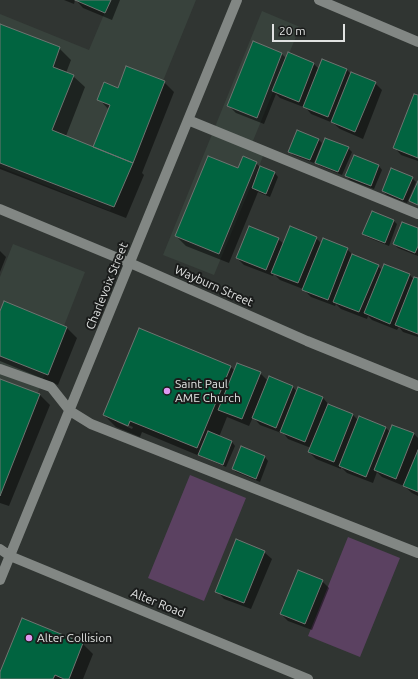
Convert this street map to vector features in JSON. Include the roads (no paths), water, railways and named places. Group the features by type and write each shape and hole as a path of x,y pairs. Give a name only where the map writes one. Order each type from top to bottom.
{"street":[{"name":"Charlevoix Street","path":"0,580 237,0"},
{"path":"319,0 418,42"},
{"path":"188,120 418,214"},
{"name":"Wayburn Street","path":"0,209 130,263 307,341 418,386"},
{"path":"0,369 51,387 70,411 91,424 418,553"},
{"name":"Alter Road","path":"0,549 10,556 308,679"}],"place":[{"name":"Saint Paul AME Church","path":"167,391"},
{"name":"Alter Collision","path":"29,638"}]}
